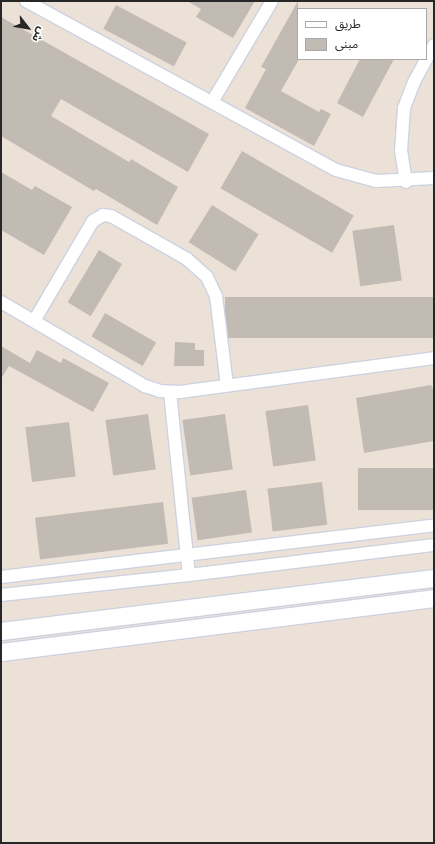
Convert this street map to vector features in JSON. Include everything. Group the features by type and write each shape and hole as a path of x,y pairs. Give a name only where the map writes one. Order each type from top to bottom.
{"main road":[{"path":"1,631 434,578"},
{"path":"1,652 434,598"}],"street":[{"path":"26,1 349,175 376,181 406,182 434,178"},
{"path":"212,102 272,1"},
{"path":"427,58 434,45"},
{"path":"406,182 401,151 404,108 414,82 426,60"},
{"path":"34,321 93,220 103,215 111,216 187,259 207,277 216,296 227,385"},
{"path":"1,302 145,386 170,392 434,358"},
{"path":"170,392 189,575"},
{"path":"1,577 434,526"},
{"path":"1,595 189,575 434,545"}],"building":[{"path":"187,1 255,1 233,38 196,17 201,9"},
{"path":"298,1 298,61 281,91 319,112 321,109 331,114 314,146 245,108 266,69 261,67"},
{"path":"116,5 187,43 174,66 103,29"},
{"path":"1,17 209,134 188,172 61,99 51,116 129,162 131,159 178,187 157,225 96,189 94,191 1,136"},
{"path":"359,60 393,60 363,117 337,103"},
{"path":"242,151 354,216 332,253 220,188"},
{"path":"1,172 32,190 35,186 72,207 44,255 1,230"},
{"path":"212,205 259,234 235,271 189,242"},
{"path":"394,225 402,280 360,286 352,231"},
{"path":"99,250 122,264 91,316 68,302"},
{"path":"225,297 434,297 434,338 225,338"},
{"path":"105,313 156,342 143,366 92,336"},
{"path":"175,342 195,343 195,350 204,350 204,366 174,366"},
{"path":"1,346 30,363 37,350 61,363 63,358 109,383 93,412 9,366 1,379"},
{"path":"431,385 434,391 434,441 364,453 356,398"},
{"path":"308,405 316,460 273,466 265,411"},
{"path":"148,414 156,469 113,475 105,420"},
{"path":"225,414 233,469 190,475 182,420"},
{"path":"69,422 76,477 32,482 25,427"},
{"path":"358,468 434,468 434,510 358,510"},
{"path":"322,482 327,525 273,531 267,489"},
{"path":"246,490 252,533 198,540 192,498"},
{"path":"163,502 168,544 40,559 35,518"}]}
